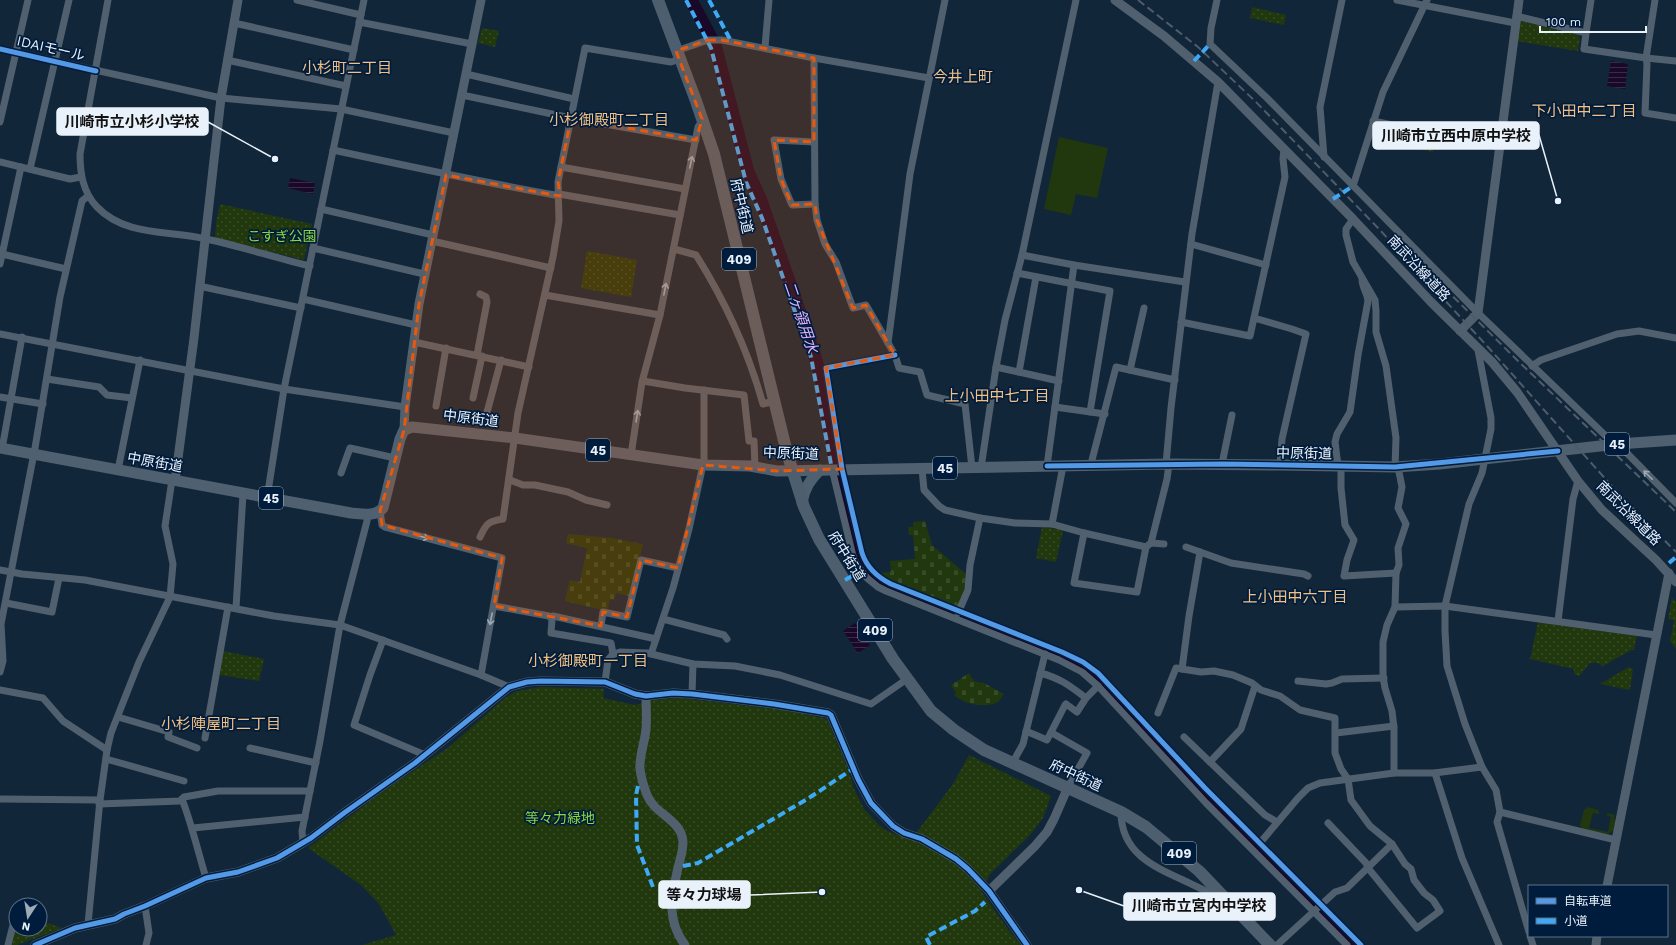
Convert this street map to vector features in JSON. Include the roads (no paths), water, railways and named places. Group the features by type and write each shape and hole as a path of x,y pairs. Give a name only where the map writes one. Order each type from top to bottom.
{"highway":[{"name":"府中街道","path":"658,0 702,121 717,168 774,401 802,503 819,539 907,679 931,711 941,720 984,750 1014,762 1121,812 1146,827 1185,858 1225,897 1270,945"}],"main road":[{"name":"中原街道","path":"404,430 412,427 424,427 515,438 703,465 755,467 778,471 1167,464 1280,464 1397,467 1618,444 1676,440"},
{"path":"380,511 383,508 400,439 404,430"},
{"name":"中原街道","path":"1,449 351,513 373,514 380,511"},
{"path":"802,503 805,489 820,470"}],"street":[{"path":"0,122 28,0"},
{"path":"30,169 69,0"},
{"path":"108,0 80,154 81,177 88,196 103,214 119,224 205,238 310,266"},
{"path":"88,924 100,802 107,750 111,733 139,662 170,597 173,564 165,526 189,370 221,98 238,0"},
{"path":"297,0 360,18 472,44"},
{"path":"267,498 284,389 364,0"},
{"path":"404,430 405,407 424,274 446,175 481,0"},
{"path":"765,47 769,0"},
{"path":"888,343 910,174 944,0"},
{"path":"977,468 1005,320 1022,255 1076,0"},
{"name":"南武沿線道路","path":"1115,0 1164,36 1218,82 1354,219 1478,350 1492,362 1517,392 1578,481 1602,510 1656,560 1676,582"},
{"path":"1217,0 1211,28 1210,44 1262,93 1478,313 1609,439 1618,444 1676,503"},
{"path":"1324,157 1320,107 1342,0"},
{"path":"1397,0 1425,3 1586,33"},
{"path":"1460,331 1478,313 1519,0"},
{"path":"1591,0 1584,49 1676,61"},
{"path":"1655,0 1646,58 1645,113 1676,118"},
{"path":"1353,186 1383,92 1425,3"},
{"path":"234,23 354,50"},
{"path":"480,537 488,523 493,520 503,519 510,480 518,413 551,268 559,221 558,182 584,48 671,62 678,55 708,40 720,40 929,78"},
{"name":"IDAIモール","path":"0,49 221,98 341,109 454,133"},
{"path":"814,58 814,204 816,220 825,244 836,262 853,308 866,305 888,343 899,368 920,372 927,395 965,404 977,468"},
{"path":"227,60 346,86"},
{"path":"466,74 574,98"},
{"path":"1084,533 1074,583 1137,592 1148,545 1168,479 1167,464 1185,282 1218,82"},
{"path":"462,95 570,118 696,140"},
{"path":"632,454 643,381 660,315 698,127 702,121"},
{"path":"1373,121 1499,147"},
{"path":"814,142 774,140 781,179 792,205 814,204"},
{"path":"1181,322 1250,336 1285,177 1283,159 1284,148"},
{"path":"333,150 446,175 555,196 559,194 680,215"},
{"path":"0,162 70,179 81,177"},
{"path":"0,264 21,167"},
{"path":"561,167 685,189"},
{"path":"0,672 3,661 1,624 34,454 60,297 82,201 88,196"},
{"path":"321,209 551,268"},
{"path":"1354,219 1346,229 1346,235 1353,262 1375,300 1376,332 1386,366 1396,438 1397,467 1402,487 1398,508 1406,524 1398,548 1399,565 1396,573 1395,607 1387,625 1383,642 1385,688 1392,711 1394,726 1394,772"},
{"path":"1191,244 1266,265"},
{"path":"314,248 424,274"},
{"path":"674,249 696,255 715,286 727,311 748,359 763,404 774,401"},
{"path":"2,254 66,269"},
{"path":"1022,255 1074,265 1185,282"},
{"path":"1047,466 1074,265"},
{"path":"1017,273 1110,291 1090,412"},
{"path":"1018,372 1036,277"},
{"path":"1362,279 1362,288 1368,296 1368,301 1357,359 1350,412 1337,434 1335,442 1340,466 1345,525 1354,540 1347,560 1344,576 1396,573"},
{"path":"199,286 301,308"},
{"path":"473,398 487,302 486,297 480,294"},
{"path":"545,295 660,315"},
{"path":"303,299 416,325"},
{"path":"1130,370 1144,308"},
{"path":"1254,318 1306,334 1282,439 1280,464"},
{"path":"1532,366 1541,360 1617,334 1639,331 1676,338"},
{"path":"0,334 53,343 284,389 405,407"},
{"path":"1,449 22,338"},
{"path":"414,342 529,367"},
{"path":"436,406 446,348"},
{"path":"1478,350 1491,418 1482,473 1469,504 1445,606 1447,666 1465,724 1482,767 1496,790 1500,812 1497,822 1528,924"},
{"path":"894,355 826,368 837,469 853,556 864,574 872,583 886,591 1045,654 1076,668 1098,686 1206,803 1317,907 1361,945"},
{"path":"118,470 140,360"},
{"path":"486,416 500,360"},
{"path":"996,367 1059,380"},
{"path":"1092,466 1092,460 1116,367 1175,380"},
{"path":"47,380 99,387 107,395 132,398"},
{"path":"643,381 744,396 749,441 754,441 755,467"},
{"path":"651,654 663,619 689,530 703,465 704,390"},
{"path":"0,397 43,404"},
{"path":"1055,407 1105,414"},
{"path":"1222,464 1232,415"},
{"path":"341,473 350,448 395,458"},
{"path":"1052,524 1063,466"},
{"path":"837,469 862,553 868,566 876,575 890,584 1062,652 1083,662 1098,673 1204,788 1260,843 1317,907 1347,945"},
{"path":"922,469 924,490 939,506 946,510 980,518 1015,523 1052,524 1084,533 1148,545 1164,544"},
{"path":"510,480 523,485 535,485 568,492 586,500 607,505"},
{"path":"1558,621 1573,499 1578,481"},
{"path":"236,608 244,494"},
{"path":"380,511 382,525 385,527 502,558 481,675"},
{"path":"303,843 302,831 316,763 340,625 368,521 368,514"},
{"path":"955,619 968,590 970,565 980,518"},
{"path":"1186,547 1242,565 1298,572 1308,576"},
{"path":"1182,669 1200,552"},
{"path":"601,626 604,612 627,617 641,560 678,568"},
{"path":"0,570 85,580 294,620 340,625 481,675 509,687"},
{"path":"1607,885 1669,574"},
{"path":"6,603 52,612 59,578"},
{"path":"494,606 551,617 553,616 656,639"},
{"path":"1395,607 1445,606 1656,635"},
{"path":"205,738 228,607"},
{"path":"551,617 551,633 611,643 613,654"},
{"path":"663,619 724,635 727,639"},
{"path":"383,640 354,725 425,755"},
{"path":"605,682 608,660 613,654 620,652 651,654 693,664 735,666 780,675 871,704 907,679"},
{"path":"1014,762 1023,744 1045,654"},
{"path":"692,694 693,664"},
{"path":"1158,713 1176,668 1201,672 1214,671 1233,675 1252,683 1260,690 1280,696 1300,710 1335,718 1336,760 1348,779 1352,803 1372,828 1392,844 1405,864 1411,869 1414,880 1424,893 1433,900 1440,911 1418,928 1368,868 1366,863 1328,823"},
{"path":"1040,673 1053,676 1064,681 1086,698"},
{"path":"1298,681 1326,684 1342,679 1384,678"},
{"path":"34,945 88,924 115,919 206,878 238,872 277,858 303,843 425,755 509,687 527,682 541,681 605,682 635,694 646,696 673,693 692,694 774,704 828,713 831,715 864,793 879,813 898,830 922,839 956,859 968,869 989,891 1027,945"},
{"path":"1026,732 1047,740 1052,733 1065,705 1066,704 1077,712 1086,698 1098,686"},
{"path":"1210,762 1241,729 1256,686"},
{"path":"0,690 43,698 63,721 107,750"},
{"path":"646,696 646,730 640,767 648,797 658,811 675,824 680,831 683,841 682,853 672,900 672,912 674,925 685,945"},
{"path":"118,717 169,732 168,737 197,748"},
{"path":"1336,733 1394,726"},
{"path":"989,891 1035,846 1047,832 1068,787 1087,753 1052,733"},
{"path":"1184,737 1265,814 1277,822"},
{"path":"250,748 316,763"},
{"path":"106,759 184,781"},
{"path":"1260,843 1308,788 1320,783 1394,772 1435,773 1482,767"},
{"path":"1435,773 1462,858 1499,945"},
{"path":"0,799 164,802 180,801 184,797 218,791 310,791"},
{"path":"182,799 193,828 195,843 206,878"},
{"path":"1121,812 1121,825 1124,834 1140,856 1164,872 1205,891 1225,897"},
{"path":"1500,812 1616,840"},
{"path":"193,828 305,817"},
{"path":"1277,945 1334,892 1347,888 1392,844"},
{"path":"145,906 149,933 146,945"}],"waterway":[{"name":"二ヶ領用水","path":"691,0 715,45 748,172 760,198 821,377 835,460 859,559 871,576 886,586 1067,659 1080,666 1100,681 1203,793 1354,945"}],"railway":[{"path":"1138,0 1198,47 1255,101 1379,229 1488,347 1618,493 1676,552"},
{"path":"1402,246 1518,361 1676,512"}],"place":[{"name":"川崎市立小杉小学校","path":"275,159"},
{"name":"川崎市立西中原中学校","path":"1558,201"},
{"name":"川崎市立宮内中学校","path":"1079,890"},
{"name":"等々力球場","path":"822,892"}],"district":[{"name":"小杉町二丁目","path":"347,68"},
{"name":"今井上町","path":"963,77"},
{"name":"下小田中二丁目","path":"1584,111"},
{"name":"小杉御殿町二丁目","path":"609,120"},
{"name":"上小田中七丁目","path":"997,396"},
{"name":"上小田中六丁目","path":"1295,597"},
{"name":"小杉御殿町一丁目","path":"588,661"},
{"name":"小杉陣屋町二丁目","path":"221,724"}],"park label":[{"name":"こすぎ公園","path":"282,236"},
{"name":"等々力緑地","path":"560,818"}]}
